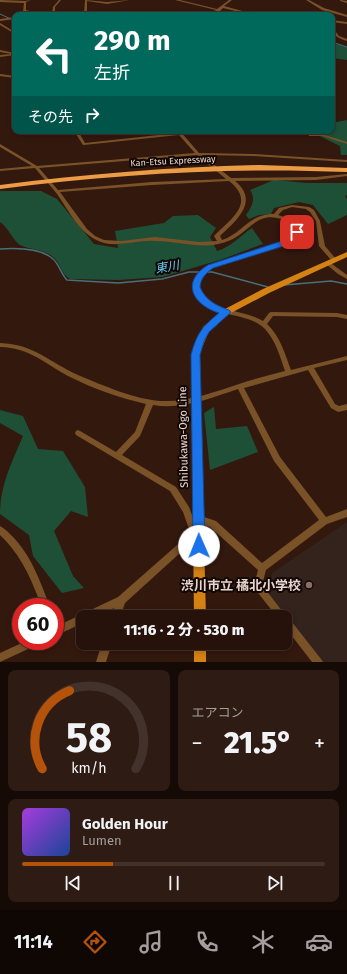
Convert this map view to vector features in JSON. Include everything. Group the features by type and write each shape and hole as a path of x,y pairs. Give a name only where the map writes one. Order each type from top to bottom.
{"highway":[{"name":"Kan-Etsu Expressway","path":"0,183 97,171 170,166 269,164 347,166"},
{"name":"Kan-Etsu Expressway","path":"0,187 84,176 171,170 262,168 347,170"}],"main road":[{"path":"331,262 347,254"},
{"name":"Shibukawa-Ogo Line","path":"200,610 195,355 200,341 206,329 226,312 266,291 331,262"},
{"path":"200,650 200,662"}],"street":[{"path":"0,1 30,0"},
{"path":"53,12 54,7 60,0"},
{"path":"86,12 86,0 108,3 129,0"},
{"path":"176,0 219,10"},
{"path":"215,12 232,0"},
{"path":"306,0 323,9 333,12"},
{"path":"341,0 347,2"},
{"path":"24,1 24,11 28,12"},
{"path":"223,7 244,12"},
{"path":"335,12 347,16"},
{"path":"0,20 12,18"},
{"path":"335,21 347,23"},
{"path":"0,24 12,32"},
{"path":"335,32 338,37 347,40"},
{"path":"0,51 12,53"},
{"path":"0,56 12,54"},
{"path":"0,75 12,77"},
{"path":"78,134 84,144 163,134"},
{"path":"181,134 199,156 238,186 244,198 243,204 236,218 217,236 220,242"},
{"path":"310,135 322,136 347,143"},
{"path":"0,145 37,168 56,189 85,230 90,235 102,240 116,242 156,239 202,244 220,242 236,236 248,223 255,219 275,216 284,218 292,224 296,228 297,232 295,237 271,248 221,262 203,272 198,277 195,287 201,297 210,306 226,312 249,317 264,324 274,336 289,372"},
{"path":"0,170 199,156 254,154 347,161"},
{"path":"56,189 226,178 312,179 347,175"},
{"path":"275,216 281,209 292,206 307,208 318,221 322,246 331,262 340,273 347,276"},
{"path":"264,324 271,314 337,315 347,317"},
{"path":"0,345 22,348 42,356 57,367 74,376 150,403 164,404 196,400 289,372 347,358"},
{"path":"310,367 333,406 338,409 347,407"},
{"path":"240,386 277,459 324,521"},
{"path":"117,456 138,434 150,403"},
{"path":"78,433 174,489 186,510 192,526 199,530 121,600 100,610"},
{"path":"277,610 258,586 262,568 324,521 347,513"},
{"path":"198,519 212,524 262,568"},
{"path":"0,530 18,548 30,567 42,598"},
{"path":"118,610 121,600"},
{"path":"64,627 76,621"},
{"path":"292,629 318,662"},
{"path":"0,658 17,650"},
{"path":"101,662 105,650"}],"shaded area":[{"name":"渋川市立 橘北小学校","path":"347,522 347,662 314,662 292,628 292,610 279,610 269,597 272,573"}],"green space":[{"path":"335,44 347,47 347,60 335,58"},
{"path":"347,120 347,155 341,155 340,146 315,134 335,134 335,122"},
{"path":"274,180 307,183 347,183 347,195 345,196 347,199 347,215 328,224 313,205 299,202 274,208 271,214 259,215 249,219 246,215 253,200 250,190"},
{"path":"0,191 41,191 57,199 94,244 118,248 115,231 164,223 173,216 198,215 216,228 210,237 217,251 231,244 252,228 263,244 220,260 162,277 118,280 70,279 55,259 49,254 20,245 15,241 6,227 0,222"},
{"path":"214,407 216,429 247,426 258,452 210,470 204,413"},
{"path":"0,410 23,416 38,449 63,451 85,487 88,517 71,511 54,531 73,576 84,588 62,593 33,556 29,535 0,514 4,483 23,436 0,423"}],"waterway":[{"path":"0,14 12,20"},
{"path":"335,43 347,47"},
{"name":"東川","path":"0,249 28,250 48,255 55,261 67,280 118,283 162,279 189,272 212,272 268,287"},
{"name":"東川","path":"284,285 331,281 347,284"}],"place":[{"name":"渋川市立 橘北小学校","path":"309,585"}],"route":[{"path":"199,546 195,355 206,329 226,312 210,306 204,301 195,287 197,280 198,277 210,267 221,262 284,243 295,237 297,232"}]}
